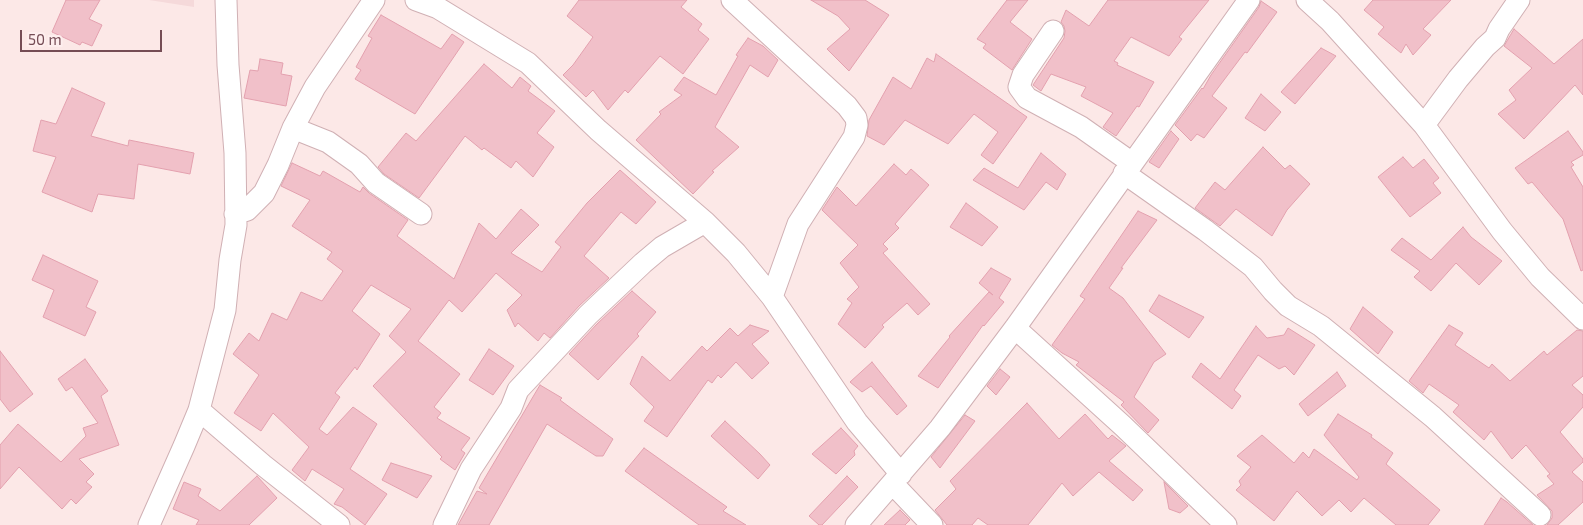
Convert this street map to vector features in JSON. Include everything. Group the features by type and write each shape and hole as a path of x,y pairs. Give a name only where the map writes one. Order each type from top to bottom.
{"street":[{"path":"149,525 199,410 225,310 230,260 236,226 235,153 228,65 226,0"},
{"path":"236,214 247,210 264,193 293,128 315,87 374,0"},
{"path":"416,0 438,8 528,63 551,87 704,222 736,254 772,297 857,422 932,525"},
{"path":"732,0 847,106 856,118 857,125 854,137 798,224 772,297"},
{"path":"856,525 940,428 1249,0"},
{"path":"1307,0 1330,21 1424,125 1502,231 1540,276 1583,319"},
{"path":"1424,125 1484,47 1495,38 1519,0"},
{"path":"1053,31 1023,75 1019,87 1027,98 1081,127 1128,168 1253,267 1288,306 1321,326 1434,417 1540,515"},
{"path":"293,128 328,142 359,164 376,183 422,214"},
{"path":"444,525 471,469 511,408 518,390 588,314 656,252 704,222"},
{"path":"1014,328 1123,426 1226,525"},
{"path":"199,410 263,465 339,525"}],"shaded area":[{"path":"149,0 194,0 194,7"}],"building":[{"path":"66,0 100,0 89,19 102,25 92,46 82,42 80,45 52,32"},
{"path":"579,0 687,0 681,7 702,24 698,30 709,39 683,74 660,56 628,93 625,90 608,110 593,90 586,97 563,75 573,65 593,37 567,16"},
{"path":"811,0 865,0 889,15 849,71 827,49 850,29 838,16"},
{"path":"1007,0 1028,0 1010,22 1032,39 1012,70 983,48 986,44 977,39"},
{"path":"1108,0 1209,0 1179,37 1182,39 1169,56 1131,37 1114,61 1118,63 1117,65 1154,82 1139,107 1137,106 1116,136 1103,127 1113,113 1081,96 1086,87 1051,74 1041,91 1033,85 1064,38 1065,31 1061,22 1066,10 1089,26"},
{"path":"1373,0 1451,0 1423,29 1431,35 1413,55 1406,44 1401,53 1378,34 1384,27 1364,10"},
{"path":"1261,1 1277,12 1212,96 1227,108 1204,138 1197,134 1191,141 1175,125 1203,89 1259,7"},
{"path":"381,15 441,49 452,34 464,42 415,114 355,79 361,70 356,67 372,38 368,36"},
{"path":"1514,29 1554,64 1583,39 1583,95 1575,85 1524,139 1498,114 1516,100 1509,90 1532,68 1504,46"},
{"path":"748,38 763,46 778,60 768,77 750,65 715,127 739,147 712,171 714,172 693,194 636,140 661,114 659,112 682,95 674,90 684,77 716,95 738,56 736,55"},
{"path":"1321,48 1336,56 1295,104 1281,92"},
{"path":"936,54 1027,117 993,164 981,155 998,132 974,114 948,144 905,120 884,145 867,136 869,120 893,77 911,89 927,58 934,62"},
{"path":"260,59 283,63 281,74 292,76 286,106 244,98 250,70 258,71"},
{"path":"484,64 512,88 520,77 531,86 528,91 555,111 537,133 554,147 533,177 516,161 511,168 484,148 482,150 465,136 419,198 384,174 378,167 406,133 416,141"},
{"path":"72,88 105,103 91,136 128,146 129,140 194,153 190,174 138,164 134,199 98,194 92,212 42,192 56,157 33,151 41,120 56,124"},
{"path":"1261,94 1281,112 1265,131 1245,118"},
{"path":"1171,131 1179,139 1159,168 1149,162"},
{"path":"1568,131 1583,152 1583,155 1571,162 1574,165 1571,167 1583,187 1583,270 1581,271 1563,219 1532,182 1528,184 1515,168"},
{"path":"1263,147 1285,169 1290,165 1310,184 1287,210 1272,236 1236,209 1220,226 1195,208 1215,182 1225,190"},
{"path":"1041,153 1066,174 1057,190 1046,182 1024,210 973,180 984,168 1018,188"},
{"path":"1403,157 1413,168 1424,159 1439,178 1433,183 1441,193 1410,217 1378,177"},
{"path":"292,163 320,176 323,171 360,192 363,187 408,220 397,236 454,279 479,223 496,239 521,209 539,225 511,253 542,272 561,247 555,242 587,203 620,170 656,202 636,224 621,212 584,256 609,278 579,306 550,338 544,333 538,341 518,323 515,327 507,310 522,295 496,273 462,312 449,300 418,341 460,374 434,407 441,413 437,418 470,438 461,450 465,453 455,470 440,459 442,457 373,386 406,352 389,336 411,309 371,285 352,311 380,334 357,370 355,367 335,393 340,397 319,429 327,435 353,407 377,424 350,469 387,494 365,525 342,507 334,504 344,489 312,469 305,481 292,470 309,447 273,413 261,431 234,413 259,375 233,354 249,333 259,341 272,313 287,320 301,292 322,301 343,271 327,259 332,252 292,226 310,200 281,186"},
{"path":"894,164 906,175 911,169 929,185 895,224 899,228 883,244 888,249 883,253 930,304 918,315 907,303 882,325 884,327 865,348 838,324 852,303 847,299 859,287 840,263 858,245 822,210 837,187 856,206"},
{"path":"966,203 998,227 982,246 950,227"},
{"path":"1138,211 1157,220 1121,268 1123,268 1109,288 1123,298 1166,354 1154,362 1134,397 1159,420 1148,433 1121,405 1124,402 1076,365 1079,362 1052,345 1085,299 1080,296"},
{"path":"1463,227 1471,237 1502,261 1479,285 1456,263 1431,291 1414,277 1420,271 1391,250 1402,238 1431,260"},
{"path":"43,255 98,281 86,307 96,312 85,336 43,317 54,290 32,280"},
{"path":"991,268 1011,279 999,298 1004,302 983,325 938,388 918,376 949,336 989,292 993,295 979,283"},
{"path":"632,291 656,312 637,334 639,336 598,380 569,354"},
{"path":"1159,295 1204,317 1189,338 1149,311"},
{"path":"1363,307 1393,332 1378,354 1350,329"},
{"path":"750,325 769,331 752,344 769,363 752,379 736,362 721,378 718,375 712,383 708,380 667,437 644,421 654,407 630,384 642,356 670,381 702,346 707,351 730,328 738,336"},
{"path":"1449,325 1463,333 1455,345 1489,368 1492,364 1510,381 1544,351 1547,355 1577,330 1583,331 1583,376 1572,385 1583,395 1583,407 1560,432 1583,459 1583,462 1572,472 1583,482 1583,502 1558,525 1547,525 1552,518 1552,511 1537,495 1554,484 1547,476 1550,474 1526,445 1512,459 1491,431 1484,440 1453,412 1459,405 1429,384 1423,393 1409,381"},
{"path":"1256,326 1267,338 1284,335 1288,328 1315,345 1294,375 1285,366 1279,369 1258,355 1234,390 1241,396 1232,409 1192,377 1201,363 1220,379"},
{"path":"489,349 514,366 493,395 469,380"},
{"path":"0,351 33,394 10,412 0,399"},
{"path":"85,359 108,391 101,396 119,445 79,459 94,474 86,482 92,487 76,504 71,499 62,509 19,467 0,489 0,445 18,424 61,462 86,436 83,428 98,423 72,387 66,391 58,379"},
{"path":"872,362 907,406 897,415 871,386 862,392 850,382"},
{"path":"1000,369 1010,377 996,395 987,386"},
{"path":"1337,372 1346,386 1308,416 1299,404"},
{"path":"540,385 562,398 560,400 613,439 603,456 596,456 547,424 489,525 458,525 477,491 487,494 479,488"},
{"path":"1027,403 1059,439 1085,414 1108,439 1112,435 1126,446 1109,461 1143,490 1133,501 1099,472 1073,496 1062,483 1028,525 988,525 978,518 972,525 947,525 935,510 956,489 950,481"},
{"path":"1338,414 1372,435 1371,437 1393,453 1386,464 1440,510 1428,525 1396,525 1364,498 1351,512 1339,500 1322,516 1297,491 1274,521 1236,490 1241,485 1239,481 1251,467 1237,456 1262,435 1294,463 1303,452 1309,458 1314,449 1357,480 1359,477 1324,435"},
{"path":"965,415 975,421 940,468 931,457"},
{"path":"725,421 770,465 758,479 711,436"},
{"path":"841,428 858,446 854,451 855,455 836,474 812,454"},
{"path":"644,448 727,507 723,511 746,525 699,525 625,471"},
{"path":"391,463 432,476 417,498 382,480"},
{"path":"257,476 277,498 249,525 196,525 199,520 173,509 184,482 201,489 198,496 220,511"},
{"path":"847,476 858,487 822,525 819,525 809,516"},
{"path":"1164,482 1188,506 1180,513 1169,509"},
{"path":"1501,498 1507,502 1533,525 1484,525"},
{"path":"900,510 910,520 905,525 884,525"}]}
